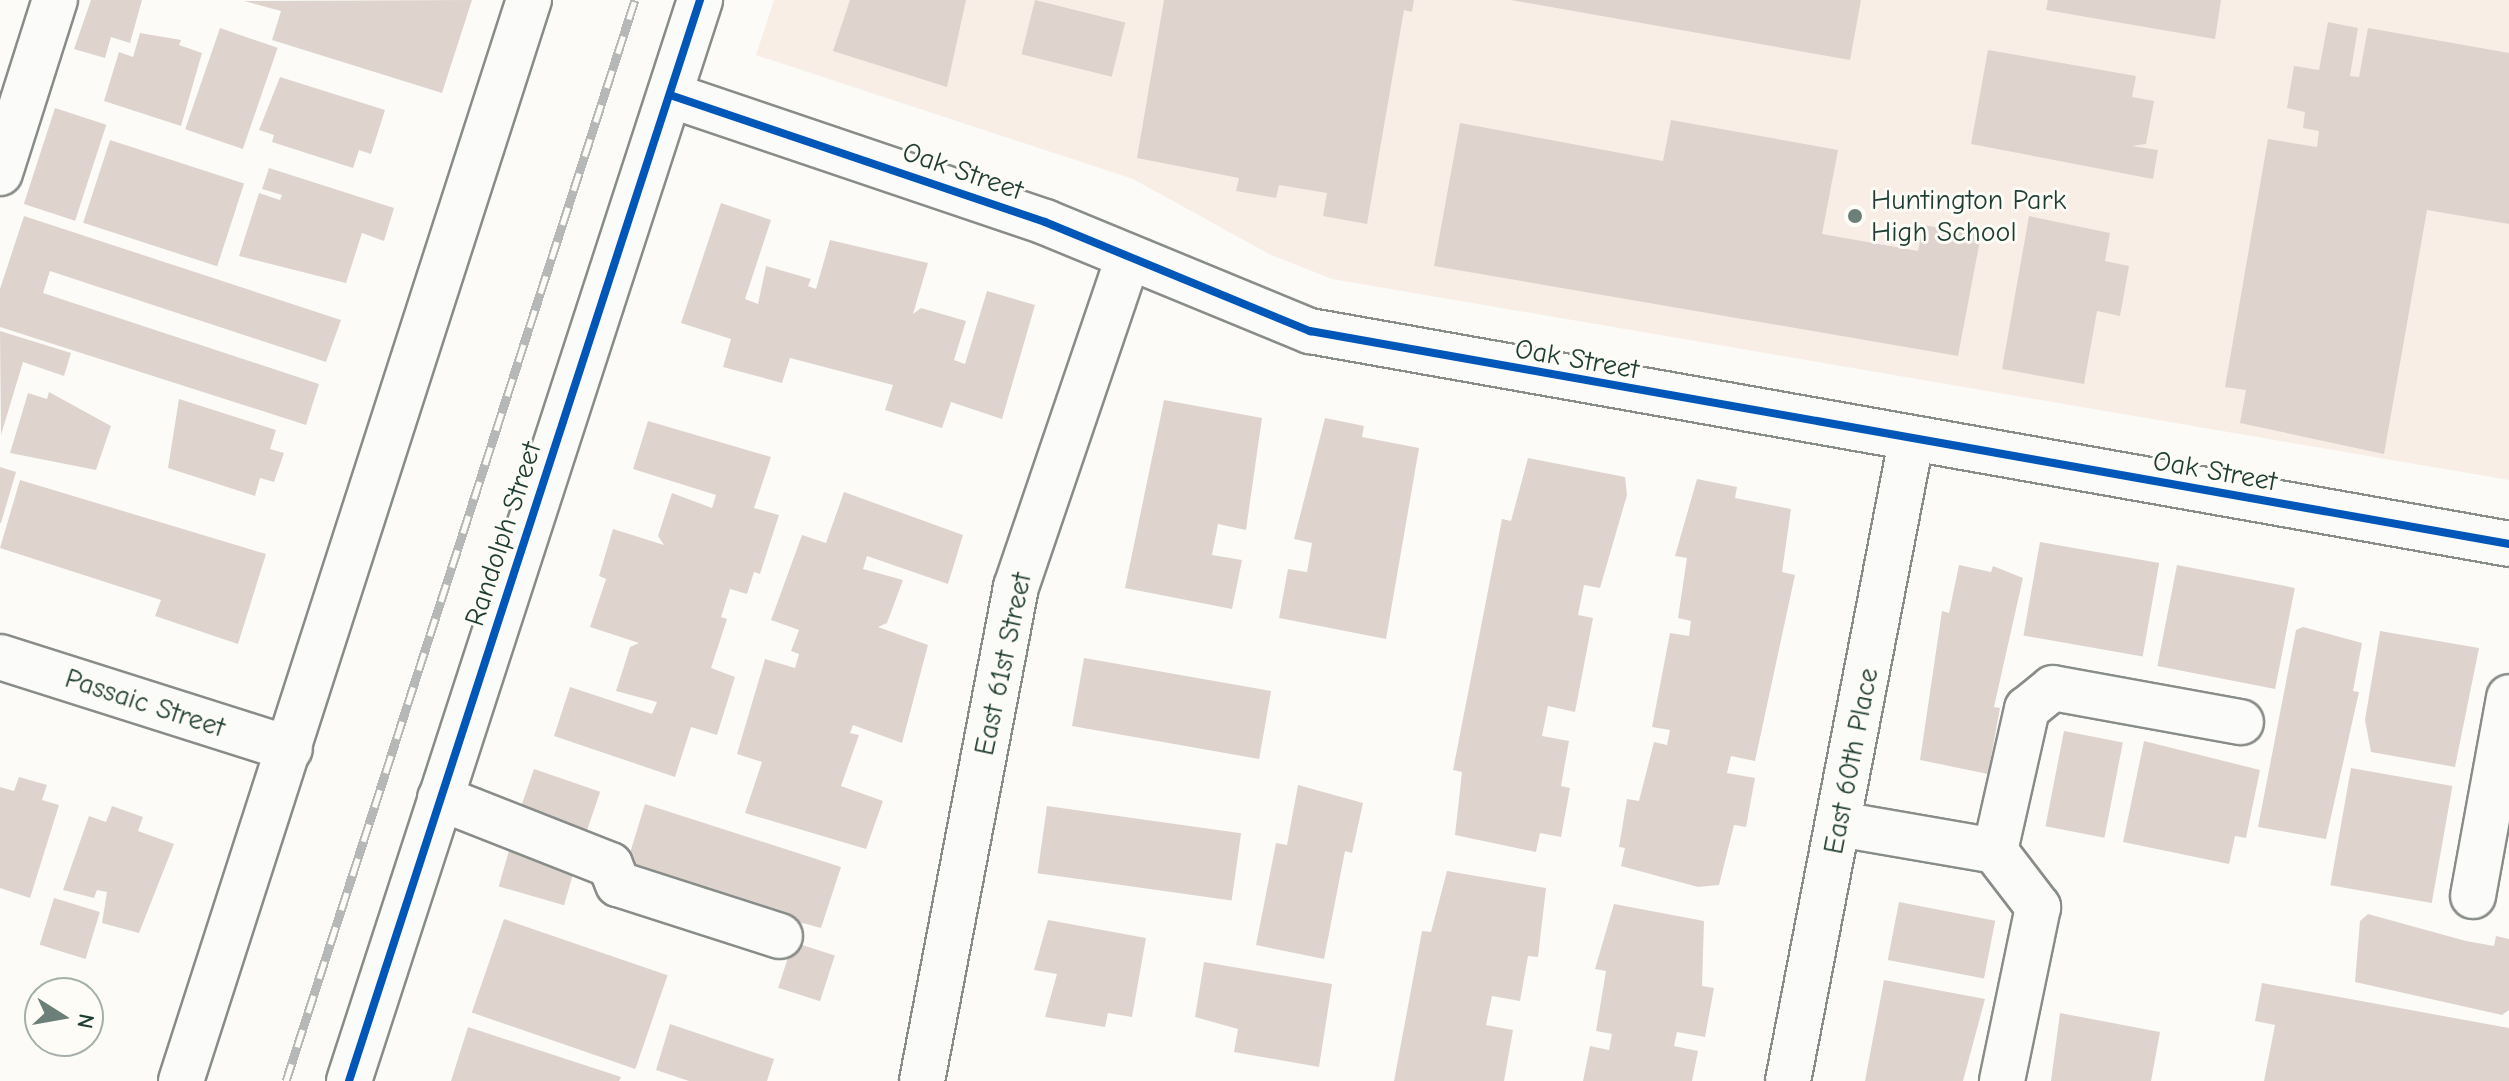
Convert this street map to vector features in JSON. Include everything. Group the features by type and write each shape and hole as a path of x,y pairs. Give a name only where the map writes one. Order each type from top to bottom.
{"street":[{"path":"0,173 55,0"},
{"path":"181,1081 529,0"},
{"name":"Randolph Street","path":"349,1081 700,0"},
{"name":"Oak Street","path":"670,95 1045,222 1310,331 1911,441 2509,544"},
{"name":"East 61st Street","path":"922,1081 1016,587 1128,258"},
{"name":"East 60th Place","path":"1788,1081 1911,441"},
{"name":"Passaic Street","path":"0,657 290,749"},
{"path":"1995,851 2027,709 2053,688 2241,722"},
{"path":"2473,896 2509,697"},
{"path":"440,798 610,865 618,884 780,936"},
{"path":"1839,824 1995,851 2038,907 2002,1081"}],"shaded area":[{"name":"Huntington Park High School","path":"774,0 2509,0 2509,480 1332,279 1269,254 1133,179 756,55"}],"building":[{"path":"91,0 142,0 130,43 111,37 105,58 74,49"},
{"path":"472,0 442,93 272,40 281,11 244,1"},
{"path":"850,0 966,0 947,87 833,51"},
{"path":"1035,0 1125,22 1112,77 1021,54"},
{"path":"1164,0 1414,0 1412,12 1404,10 1367,224 1323,216 1327,193 1279,185 1276,198 1236,191 1239,178 1137,158"},
{"path":"1511,0 1861,0 1850,60"},
{"path":"2048,0 2221,0 2215,39 2046,10"},
{"path":"2328,22 2358,28 2350,76 2359,77 2368,28 2509,53 2509,224 2427,210 2384,454 2240,423 2246,390 2225,387 2268,139 2317,147 2319,131 2303,128 2305,112 2287,108 2294,66 2319,70"},
{"path":"220,28 278,48 243,149 185,129"},
{"path":"140,33 181,40 179,45 202,53 181,126 104,101 119,52 133,57"},
{"path":"1988,50 2136,76 2132,97 2154,101 2146,144 2132,146 2158,150 2153,179 1971,144"},
{"path":"280,77 385,110 371,154 359,150 353,168 272,142 274,135 259,130"},
{"path":"55,108 106,125 75,221 24,204"},
{"path":"1671,120 1838,150 1822,234 1918,251 1923,225 1981,235 1958,356 1434,266 1460,123 1663,161"},
{"path":"110,140 244,184 217,266 83,223"},
{"path":"269,168 394,208 384,241 362,233 346,283 239,256 259,193 280,200 282,195 262,189"},
{"path":"721,203 771,220 745,299 758,304 766,266 811,279 808,286 816,289 830,240 928,263 913,314 921,308 966,321 954,360 965,364 987,291 1035,305 1002,419 951,402 942,428 885,410 893,385 790,358 782,383 723,367 731,339 681,323"},
{"path":"24,216 341,320 326,362 50,271 43,293 319,384 306,425 0,327 0,289"},
{"path":"2029,216 2110,233 2105,261 2129,266 2120,316 2097,311 2084,384 2002,369"},
{"path":"0,331 71,353 64,376 23,362 1,435"},
{"path":"49,392 111,426 96,470 10,453 28,393 47,399"},
{"path":"179,399 276,430 270,449 284,453 274,482 260,478 255,496 168,468"},
{"path":"1164,400 1262,418 1246,530 1218,524 1212,555 1242,560 1232,609 1125,588"},
{"path":"1325,418 1364,426 1362,437 1419,448 1386,639 1279,618 1288,569 1307,572 1312,543 1294,539"},
{"path":"648,421 771,457 754,508 779,515 760,574 754,572 747,594 730,589 721,617 727,619 711,668 735,677 717,735 691,727 675,777 554,736 570,687 652,714 657,702 616,691 630,647 639,643 590,627 606,579 599,576 613,529 664,545 658,536 672,493 712,508 716,495 633,469"},
{"path":"1528,458 1625,477 1627,495 1600,588 1584,585 1578,615 1593,618 1575,712 1548,706 1542,736 1569,741 1561,786 1570,788 1561,837 1540,833 1536,852 1455,835 1462,772 1453,770 1502,519 1511,521"},
{"path":"0,467 16,472 1,523 0,523"},
{"path":"1697,479 1737,487 1735,498 1791,509 1782,572 1795,575 1755,761 1731,756 1727,773 1755,778 1746,827 1734,825 1719,885 1698,887 1621,866 1625,848 1619,847 1627,799 1639,801 1654,742 1667,745 1670,730 1652,727 1670,633 1689,636 1691,621 1678,618 1687,558 1675,556"},
{"path":"20,480 266,554 238,644 155,616 161,600 0,548"},
{"path":"844,492 963,535 948,584 867,556 863,569 903,580 887,623 878,627 928,645 902,743 853,725 850,733 859,735 841,786 883,801 866,849 745,813 762,762 737,754 765,659 795,668 799,654 791,651 799,630 771,620 802,535 826,543"},
{"path":"2040,542 2159,563 2143,657 2024,636"},
{"path":"1959,565 1991,572 1993,566 2023,578 1994,707 2000,708 1988,774 1920,760 1942,611 1949,613"},
{"path":"2177,565 2295,588 2275,689 2157,666"},
{"path":"2303,627 2362,643 2353,691 2359,692 2326,839 2258,827 2296,630"},
{"path":"2380,631 2479,648 2455,767 2371,752 2365,720"},
{"path":"1084,658 1271,691 1259,759 1072,726"},
{"path":"2064,731 2123,742 2104,838 2045,826"},
{"path":"2144,741 2260,770 2246,838 2235,836 2229,864 2123,842"},
{"path":"2351,768 2452,786 2432,903 2330,885"},
{"path":"534,769 600,792 586,833 520,811"},
{"path":"19,777 47,785 42,800 59,805 30,898 0,888 0,787 14,791"},
{"path":"1298,785 1363,803 1352,853 1345,851 1324,959 1256,945 1276,843 1287,845"},
{"path":"645,804 841,867 821,928 799,922 797,931 626,866"},
{"path":"112,806 143,817 138,831 174,844 139,933 102,923 107,892 97,890 94,898 63,890 89,816 106,822"},
{"path":"1047,806 1241,833 1232,901 1038,873"},
{"path":"510,847 575,866 564,905 499,886"},
{"path":"1447,871 1546,888 1538,957 1528,956 1520,1001 1492,996 1486,1025 1513,1030 1504,1081 1394,1081 1422,931 1431,932"},
{"path":"54,898 100,912 86,959 40,945"},
{"path":"1899,902 1995,921 1984,979 1888,960"},
{"path":"1614,904 1704,921 1702,986 1714,988 1705,1037 1677,1032 1674,1046 1698,1051 1692,1081 1583,1081 1590,1046 1609,1050 1612,1034 1596,1031 1606,971 1595,969"},
{"path":"2368,914 2494,946 2496,936 2509,939 2509,1010 2502,1015 2355,982 2360,921"},
{"path":"504,919 668,975 635,1069 472,1013"},
{"path":"1048,920 1146,938 1132,1017 1108,1013 1105,1027 1045,1017 1057,974 1034,970"},
{"path":"793,942 835,956 820,1001 778,988"},
{"path":"1204,962 1332,984 1319,1067 1234,1052 1238,1029 1195,1017"},
{"path":"1884,980 1985,999 1963,1081 1865,1081"},
{"path":"2262,983 2509,1028 2509,1081 2264,1081 2275,1025 2255,1021"},
{"path":"2060,1013 2160,1032 2151,1081 2051,1081"},
{"path":"670,1024 774,1059 767,1081 689,1081 656,1070"},
{"path":"468,1027 621,1077 619,1081 451,1081"}],"railway":[{"path":"286,1081 635,0"}],"cycle path":[{"path":"349,1081 700,0"},
{"path":"670,95 1045,222 1310,331 2509,544"}],"place":[{"name":"Huntington Park High School","path":"1855,216"}]}
